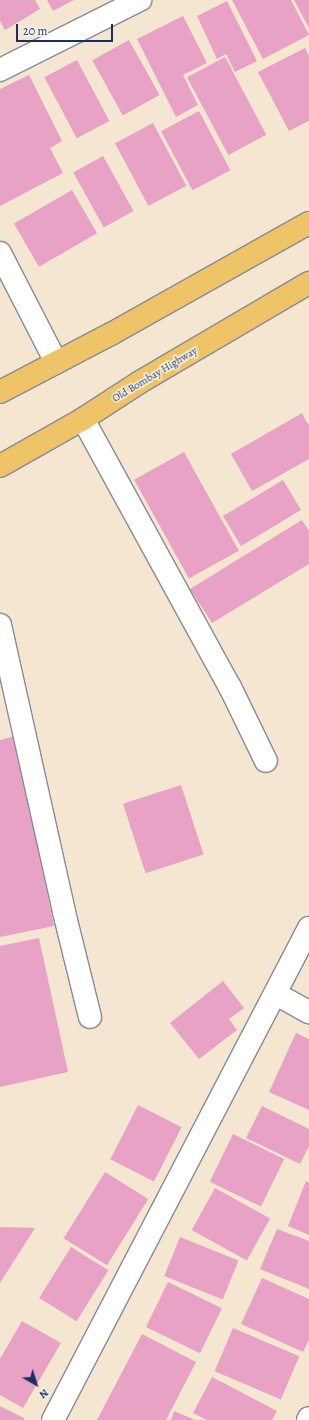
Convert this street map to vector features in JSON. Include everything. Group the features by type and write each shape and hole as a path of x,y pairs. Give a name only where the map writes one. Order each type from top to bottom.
{"main road":[{"path":"0,392 111,334 309,223"},
{"name":"Old Bombay Highway","path":"0,466 83,419 140,382 309,283"}],"street":[{"path":"0,70 140,0"},
{"path":"0,253 56,362"},
{"path":"83,419 230,687 266,761"},
{"path":"0,625 64,912 90,1017"},
{"path":"53,1420 309,928"},
{"path":"276,994 309,1012"}],"building":[{"path":"0,0 35,0 40,9 5,30 0,21"},
{"path":"47,0 74,0 53,11"},
{"path":"232,0 291,0 309,35 263,59"},
{"path":"294,0 309,0 309,28"},
{"path":"227,1 257,61 235,72 226,54 217,59 197,16"},
{"path":"183,16 207,63 183,75 198,105 176,117 137,39"},
{"path":"129,40 160,95 123,115 92,60"},
{"path":"305,48 309,56 309,121 289,131 258,72"},
{"path":"225,57 266,135 228,155 187,77"},
{"path":"77,60 109,121 77,138 44,77"},
{"path":"29,75 62,141 50,148 63,173 0,206 0,89"},
{"path":"199,111 230,170 192,190 161,131"},
{"path":"153,123 186,186 148,206 115,143"},
{"path":"103,156 134,211 104,228 73,172"},
{"path":"72,190 97,233 39,267 14,224"},
{"path":"302,413 309,426 309,459 252,491 231,454"},
{"path":"184,452 239,551 189,578 134,480"},
{"path":"283,480 301,510 241,546 223,516"},
{"path":"302,520 309,531 309,564 212,623 190,589"},
{"path":"15,736 54,926 0,937 0,740"},
{"path":"181,785 204,854 146,873 123,804"},
{"path":"39,938 68,1072 0,1087 0,946"},
{"path":"223,981 244,1008 229,1019 237,1030 199,1059 170,1023"},
{"path":"296,1033 309,1039 309,1110 269,1092"},
{"path":"138,1105 182,1127 154,1182 110,1159"},
{"path":"262,1106 309,1129 309,1146 300,1164 246,1138"},
{"path":"233,1134 284,1159 261,1207 210,1182"},
{"path":"105,1172 148,1199 107,1265 64,1238"},
{"path":"306,1181 309,1183 309,1235 288,1226"},
{"path":"215,1188 270,1219 247,1261 192,1230"},
{"path":"0,1227 35,1228 0,1283"},
{"path":"277,1229 309,1241 309,1289 260,1269"},
{"path":"180,1237 238,1261 223,1300 164,1276"},
{"path":"71,1247 108,1270 77,1321 39,1298"},
{"path":"262,1278 309,1299 309,1340 303,1352 241,1324"},
{"path":"168,1282 222,1308 200,1353 146,1327"},
{"path":"22,1321 61,1343 23,1408 0,1395 0,1359"},
{"path":"233,1328 299,1356 281,1399 215,1371"},
{"path":"142,1334 196,1362 166,1420 97,1420"},
{"path":"212,1377 277,1411 272,1420 207,1420 193,1413"},
{"path":"0,1406 24,1418 24,1420 0,1420"},
{"path":"174,1411 195,1420 171,1420"}]}
